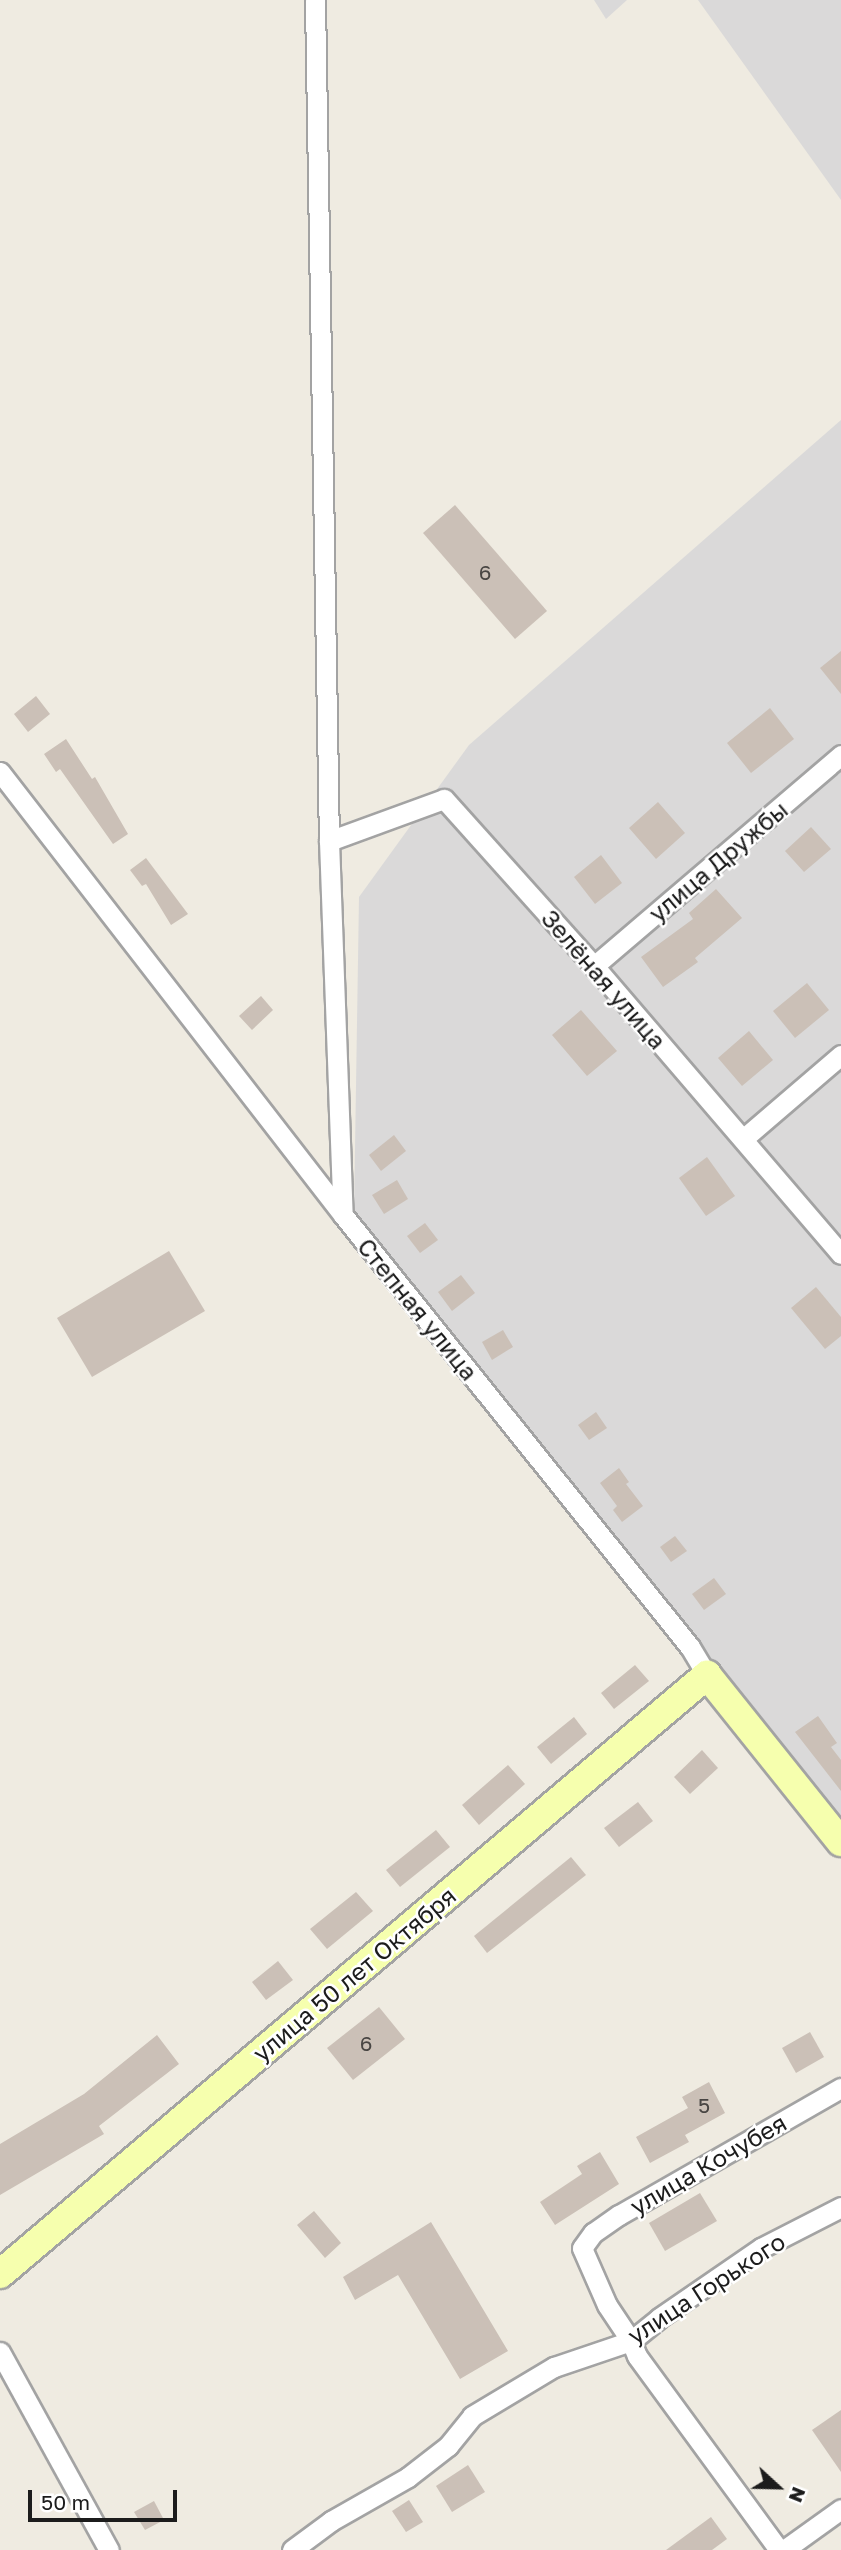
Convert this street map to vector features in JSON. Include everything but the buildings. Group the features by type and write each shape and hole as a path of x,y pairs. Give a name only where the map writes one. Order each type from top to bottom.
{"street":[{"path":"315,0 329,841 343,1215"},
{"name":"улица Дружбы","path":"594,966 841,755"},
{"name":"Степная улица","path":"0,772 343,1215 690,1647 707,1675 841,1842"},
{"name":"Зелёная улица","path":"329,841 444,799 594,966 841,1254"},
{"path":"743,1139 841,1055"},
{"name":"улица 50 лет Октября","path":"0,2274 707,1675"},
{"name":"улица Кочубея","path":"631,2340 607,2305 582,2248 593,2233 619,2215 841,2088"},
{"name":"улица Горького","path":"292,2550 331,2521 408,2477 448,2446 472,2416 554,2367 631,2340 761,2248 841,2207"},
{"path":"631,2340 637,2356 781,2550 841,2509"},
{"path":"0,2352 109,2550"}],"shaded area":[{"path":"594,0 627,0 606,19"},
{"path":"698,0 841,0 841,200"},
{"path":"841,420 841,1823 354,1212 359,897 469,745"}]}
